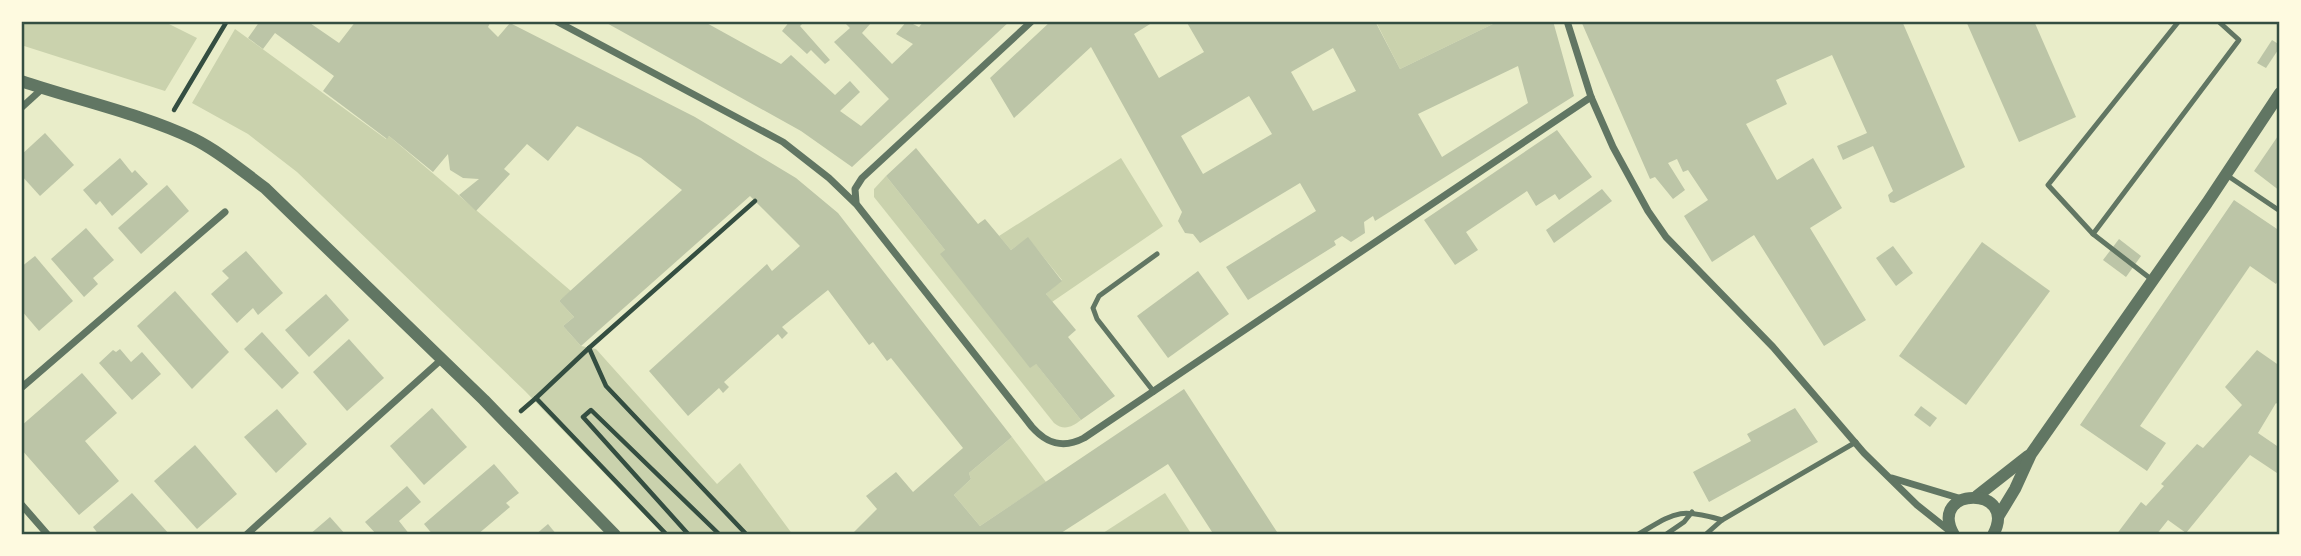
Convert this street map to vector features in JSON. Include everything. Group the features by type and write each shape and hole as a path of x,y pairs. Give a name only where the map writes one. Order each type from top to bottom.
{"street":[{"path":"556,21 783,142 829,178 857,205 1032,427 1039,435 1056,444 1084,438 1591,97"},
{"path":"857,205 854,200 855,189 862,178 1032,21"},
{"path":"1567,21 1591,97 1630,180 1666,237 1773,347 1856,442 1917,505 1953,534"},
{"path":"21,81 164,127 195,140 265,188 443,359 615,535"},
{"path":"21,108 43,88"},
{"path":"1997,528 2031,454 2226,175 2280,93"},
{"path":"21,388 225,212"},
{"path":"246,535 443,359"},
{"path":"1891,478 1962,499 1977,496 2031,454"},
{"path":"1977,496 1991,503 1997,528"},
{"path":"1953,534 1949,517 1951,510 1962,499"},
{"path":"21,504 48,535"}],"lane":[{"path":"2152,280 2093,234 2048,185 2179,21"},
{"path":"2093,234 2239,40 2218,21"},
{"path":"2226,175 2280,211"},
{"path":"1154,391 1097,319 1093,307 1099,296 1157,254"},
{"path":"1705,535 1723,520 1856,442"},
{"path":"1637,535 1671,515 1692,512 1723,520"},
{"path":"1665,535 1684,522 1692,512"}],"path":[{"path":"164,127 227,21"},
{"path":"508,424 589,348 755,201"},
{"path":"589,348 606,386 747,535"},
{"path":"536,398 667,535"},
{"path":"689,535 583,418 591,410 720,535"}],"green space":[{"path":"21,21 163,21 197,38 165,91 21,45"},
{"path":"1499,21 1400,69 1376,22"},
{"path":"235,29 386,139 389,136 571,291 559,301 574,317 563,326 581,346 596,349 717,484 740,463 793,535 664,535 525,391 297,172 248,134 192,103"},
{"path":"1121,158 1163,226 1052,302 1046,294 1062,280 1028,238 1011,250 999,236"},
{"path":"886,176 1081,420 1068,427 1054,423 874,197 874,189"},
{"path":"1012,437 1046,482 980,526 954,495 971,479 969,473"},
{"path":"1165,493 1192,535 1100,535"}],"building":[{"path":"260,21 307,21 339,43 356,21 491,21 488,27 498,37 510,23 695,117 796,178 838,213 1012,437 969,473 971,479 954,495 980,526 1184,389 1279,535 1214,535 1168,464 1058,535 851,535 877,509 866,496 896,472 913,492 963,448 891,358 887,361 873,342 869,345 828,290 782,327 788,333 782,339 778,334 724,382 729,387 723,393 719,388 688,416 649,371 767,264 772,271 800,246 750,196 581,346 563,326 574,317 559,301 682,190 641,158 577,126 548,161 527,144 504,169 510,174 476,211 459,195 479,179 463,178 450,170 448,154 433,172 389,136 387,139 323,91 334,76 275,33 263,49 248,38"},
{"path":"603,21 703,21 781,64 791,55 835,95 850,81 860,92 840,111 861,126 889,99 834,42 850,28 843,21 871,23 862,33 892,64 913,44 896,34 907,21 919,27 924,21 1010,21 852,167 801,131"},
{"path":"790,21 805,21 800,26 830,60 825,64 811,50 807,54 782,31"},
{"path":"1051,21 1155,21 1134,34 1159,78 1204,52 1186,21 1375,21 1400,69 1499,21 1553,21 1574,96 1375,221 1373,216 1364,222 1365,233 1351,242 1342,236 1334,241 1336,245 1248,300 1226,267 1316,211 1300,183 1200,243 1193,234 1185,233 1178,221 1182,212 1091,47 1014,118 990,78","holes":["1333,48 1356,91 1313,111 1291,72","1518,66 1528,103 1442,157 1418,114","1249,96 1272,134 1203,174 1181,136"]},
{"path":"1581,21 1902,21 1965,167 1894,203 1890,202 1888,195 1893,191 1873,146 1843,160 1837,146 1867,133 1832,55 1776,80 1787,104 1746,124 1777,180 1813,158 1842,208 1810,228 1866,320 1824,346 1754,235 1712,262 1684,216 1708,200 1688,170 1683,172 1677,159 1668,163 1685,190 1673,199 1655,177 1650,179"},
{"path":"1966,21 2034,21 2076,117 2019,142"},
{"path":"2272,40 2280,47 2266,68 2257,63"},
{"path":"1557,130 1592,177 1559,200 1555,194 1536,206 1527,191 1466,232 1478,250 1455,265 1424,220"},
{"path":"45,133 74,165 40,196 21,175 21,155"},
{"path":"2280,133 2280,191 2254,171"},
{"path":"916,148 978,224 985,219 1011,250 1028,237 1062,281 1046,294 1076,330 1068,337 1115,396 1081,420 1036,364 1030,368 940,254 945,250 886,176"},
{"path":"120,158 132,173 135,170 148,184 112,216 100,201 96,205 83,190"},
{"path":"167,185 189,211 141,254 118,228"},
{"path":"1602,189 1612,201 1554,243 1546,230"},
{"path":"2234,200 2280,231 2280,277 2276,284 2250,266 2140,426 2166,443 2147,471 2080,425"},
{"path":"86,228 114,260 93,278 98,284 84,297 51,259"},
{"path":"2119,239 2141,256 2126,277 2103,260"},
{"path":"1982,242 2050,291 1966,405 1899,356"},
{"path":"1893,246 1913,273 1896,286 1876,258"},
{"path":"246,251 283,293 258,315 253,308 237,323 211,294 229,278 222,271"},
{"path":"35,256 73,301 39,331 21,310 21,267"},
{"path":"1198,271 1229,314 1168,358 1137,316"},
{"path":"175,291 229,352 192,389 137,326"},
{"path":"326,294 349,320 309,357 285,330"},
{"path":"262,332 299,373 282,389 244,349"},
{"path":"349,339 384,378 347,411 313,372"},
{"path":"120,349 131,362 142,352 161,374 132,400 99,363 113,350 116,352"},
{"path":"2257,350 2280,366 2280,406 2276,403 2258,433 2280,448 2280,475 2250,455 2186,533 2168,520 2156,535 2116,535 2141,502 2146,506 2164,486 2161,484 2197,444 2203,448 2242,405 2225,387"},
{"path":"82,373 117,413 85,441 119,481 79,515 21,449 21,426"},
{"path":"1921,406 1937,418 1930,427 1914,415"},
{"path":"432,408 467,447 424,485 390,446"},
{"path":"1795,408 1818,442 1709,502 1693,472 1751,441 1747,434"},
{"path":"277,409 307,444 276,473 244,437"},
{"path":"195,445 237,494 197,529 154,481"},
{"path":"494,464 519,493 506,503 510,507 477,535 433,535 424,524"},
{"path":"407,486 421,502 399,521 410,535 377,535 365,522"},
{"path":"132,493 170,535 99,535 93,527"},
{"path":"330,517 346,535 309,535"},
{"path":"548,524 557,535 535,535"}]}
